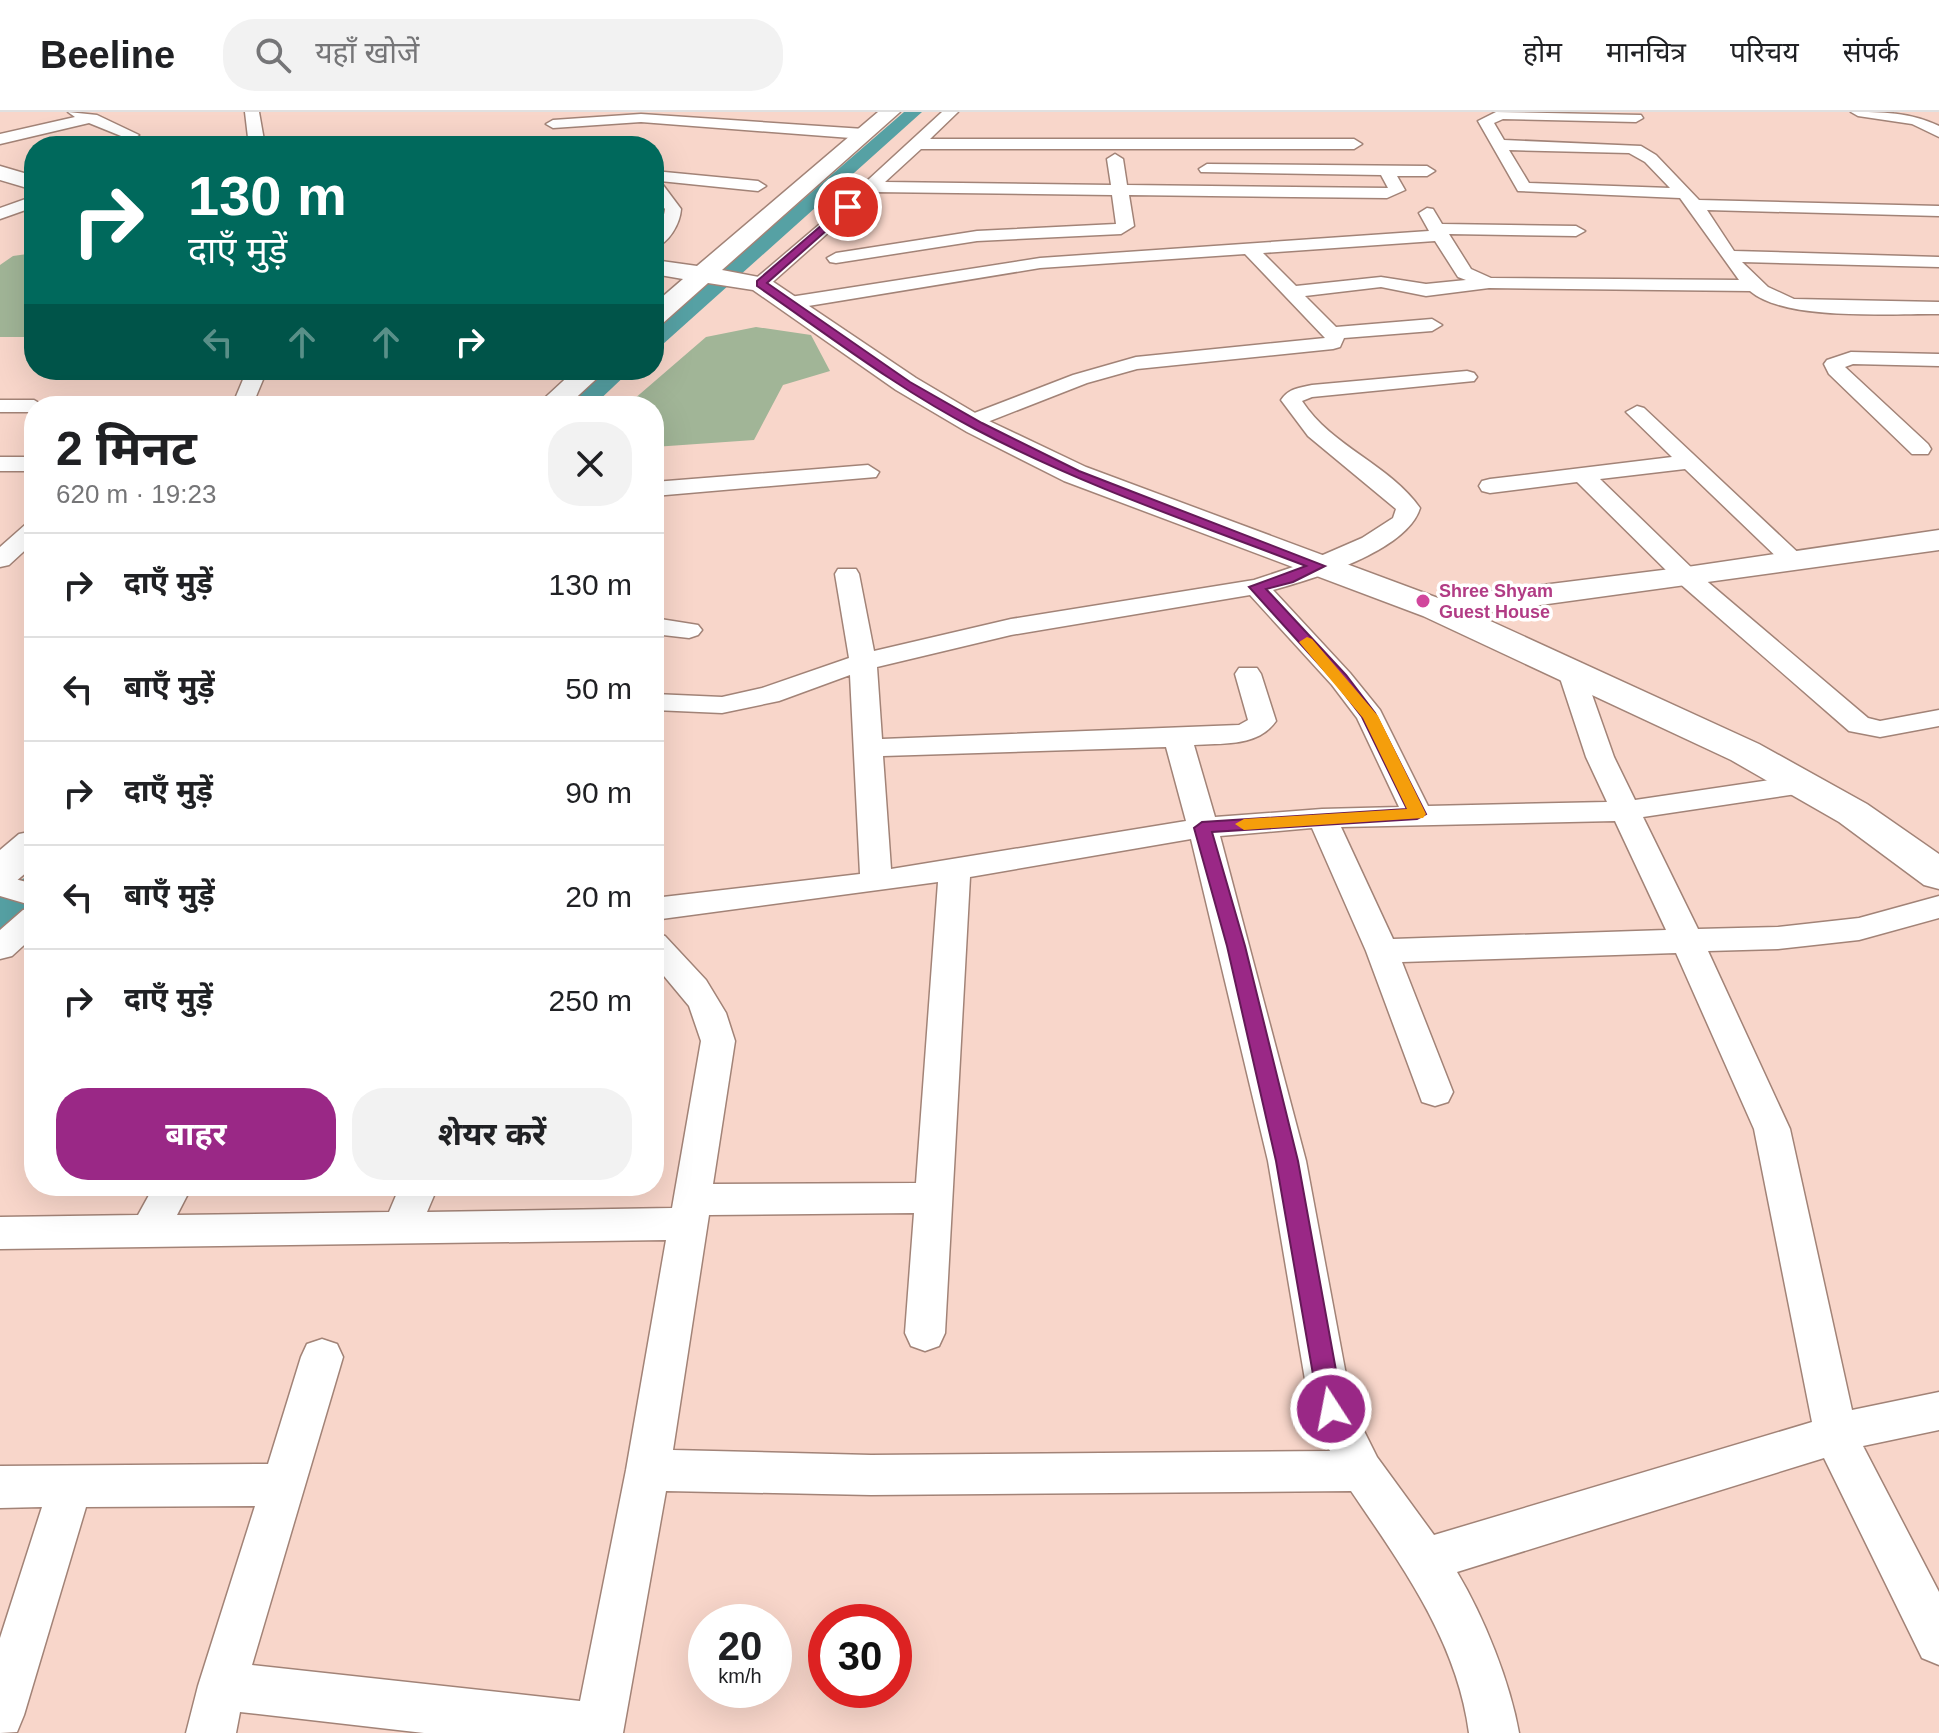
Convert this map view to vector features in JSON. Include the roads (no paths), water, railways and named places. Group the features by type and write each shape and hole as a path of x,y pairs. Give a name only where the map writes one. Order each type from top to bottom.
{"street":[{"path":"75,112 131,135"},
{"path":"252,112 256,136"},
{"path":"741,275 844,153 890,112"},
{"path":"664,312 741,275 870,187 951,112"},
{"path":"1858,112 1916,120 1939,132"},
{"path":"1636,118 1502,115 1486,119 1502,145 1518,184 1524,188 1939,211"},
{"path":"549,118 684,117 864,134"},
{"path":"664,137 684,117"},
{"path":"0,139 92,118"},
{"path":"549,118 570,136"},
{"path":"1202,142 1210,192"},
{"path":"916,144 1354,144"},
{"path":"1502,145 1639,149 1646,152 1689,199 1753,286 1774,301 1793,305 1939,308"},
{"path":"813,151 844,153"},
{"path":"664,268 741,275 977,236 1121,229 1125,226 1115,159"},
{"path":"1207,169 1427,171"},
{"path":"870,187 1121,192 1393,192 1397,190 1386,170"},
{"path":"0,173 24,180"},
{"path":"664,177 758,186"},
{"path":"664,197 673,209 672,221 664,231"},
{"path":"0,214 24,205"},
{"path":"1899,211 1919,229"},
{"path":"790,303 1040,263 1248,247 1435,226 1576,231"},
{"path":"1435,226 1464,273 1489,283"},
{"path":"972,422 1108,369 1169,358 1326,346 1335,339 1248,247"},
{"path":"1729,256 1939,262"},
{"path":"836,258 865,290"},
{"path":"741,275 790,303 906,384 972,422 1075,474 1435,609 1745,752 1853,813 1939,875"},
{"path":"1289,292 1381,282 1426,290 1489,283 1753,286"},
{"path":"1331,333 1432,325"},
{"path":"1920,449 1836,370 1834,364 1851,358 1939,360"},
{"path":"664,702 722,705 769,695 863,662 1069,616 1256,587 1288,579 1354,550 1402,523 1408,508 1395,492 1313,432 1291,400 1298,394 1312,391 1467,377"},
{"path":"562,396 580,380"},
{"path":"0,406 24,406"},
{"path":"1637,412 1795,561"},
{"path":"1490,486 1688,462"},
{"path":"0,464 24,464"},
{"path":"664,488 868,472"},
{"path":"1581,474 1687,577 1859,725 1880,729 1939,718"},
{"path":"0,560 24,538"},
{"path":"1435,609 1687,577 1939,540"},
{"path":"847,574 863,662 876,882"},
{"path":"1256,587 1341,679 1370,716 1417,814"},
{"path":"664,627 689,630"},
{"path":"1571,672 1582,712 1623,811 1688,943 1772,1129 1836,1437 1939,1641"},
{"path":"868,748 1178,738 1255,729 1262,721 1248,674"},
{"path":"1178,738 1229,921 1287,1161 1331,1409 1362,1471 1425,1560 1453,1609 1490,1706 1494,1733"},
{"path":"664,908 876,882 1202,828 1417,814 1531,815 1623,811 1803,784"},
{"path":"1322,818 1382,951 1435,1092"},
{"path":"24,855 1,881 24,891"},
{"path":"925,1333 955,867"},
{"path":"1382,951 1778,938 1859,929 1939,907"},
{"path":"0,948 24,927"},
{"path":"222,1686 598,1731 648,1470 718,1041 715,1020 703,999 664,955"},
{"path":"148,1233 168,1196"},
{"path":"402,1227 415,1196"},
{"path":"0,1233 402,1227 934,1198"},
{"path":"211,1733 222,1686 322,1357"},
{"path":"1425,1560 1657,1487 1836,1437 1873,1423 1939,1411"},
{"path":"648,1470 871,1475 1362,1471"},
{"path":"0,1715 71,1485"},
{"path":"0,1487 283,1485"}],"waterway":[{"path":"664,331 914,112"},
{"path":"590,396 609,380"},
{"path":"0,917 24,896"}],"place":[{"name":"Shree Shyam Guest House","path":"1423,601"}]}
